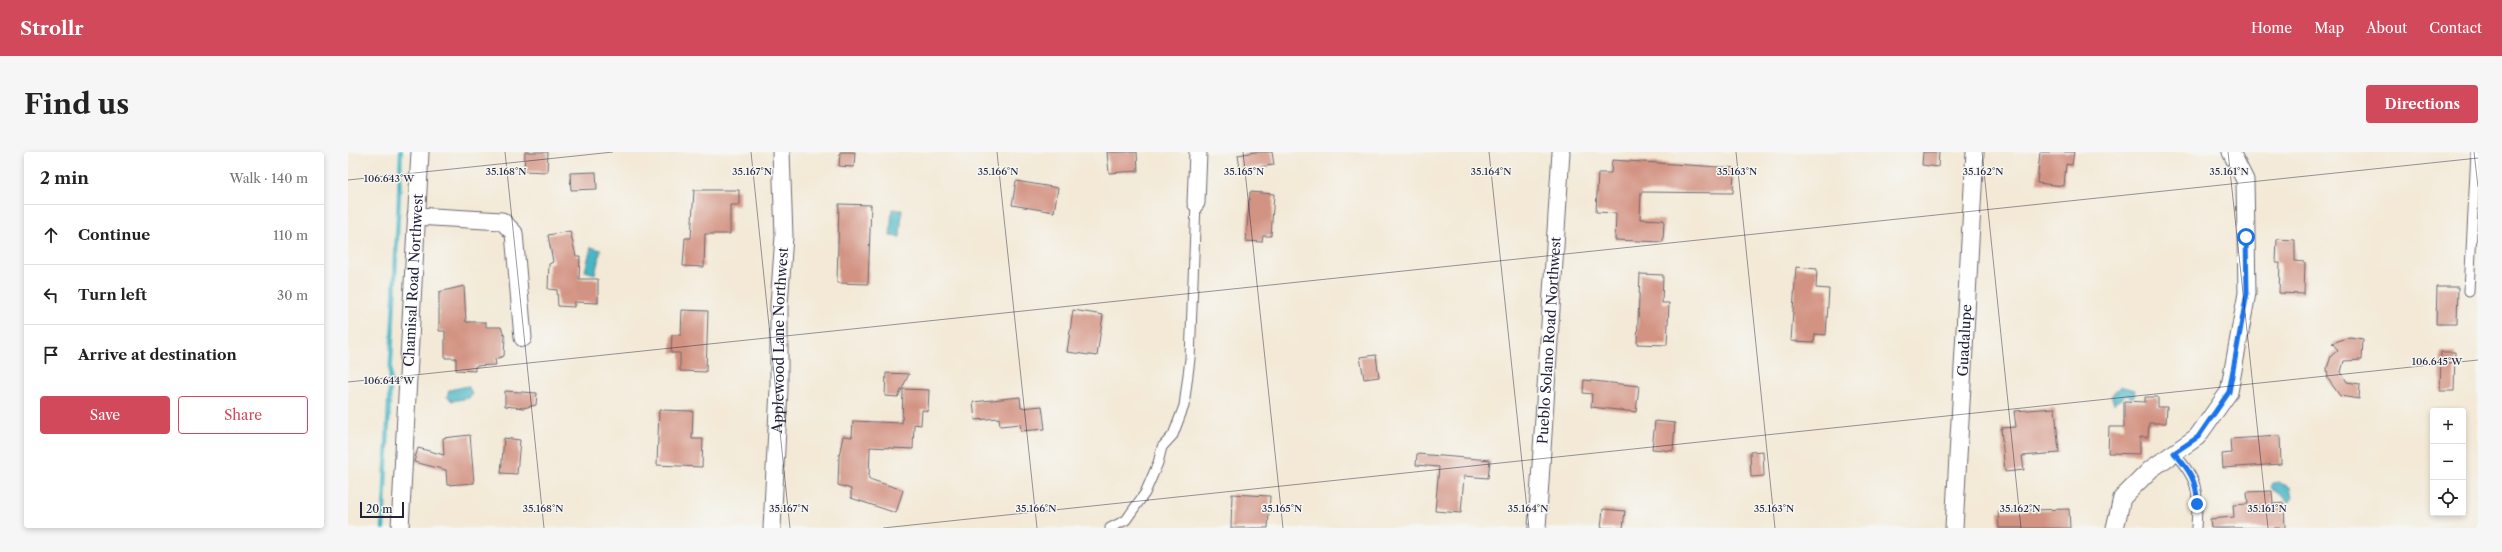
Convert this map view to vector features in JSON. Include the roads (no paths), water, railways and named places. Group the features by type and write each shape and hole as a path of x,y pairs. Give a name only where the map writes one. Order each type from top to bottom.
{"street":[{"name":"Chamisal Road Northwest","path":"400,528 420,152"},
{"name":"Applewood Lane Northwest","path":"772,528 780,389 779,305 784,236 780,152"},
{"path":"1196,203 1198,152"},
{"name":"Pueblo Solano Road Northwest","path":"1537,528 1561,152"},
{"name":"Guadalupe","path":"1954,528 1975,152"},
{"path":"2115,528 2122,498 2151,469 2198,437 2229,392 2246,301 2245,180 2231,152"},
{"path":"416,216 502,221 514,233 523,338"}],"lane":[{"path":"2469,291 2476,152"},
{"path":"1110,528 1126,520 1145,493 1158,463 1162,447 1173,435 1184,406 1190,359 1196,203"},
{"path":"2174,453 2190,470 2198,491 2196,528"}],"water":[{"path":"892,209 902,210 900,237 890,236"},
{"path":"591,247 601,250 595,274 585,271"},
{"path":"468,386 472,393 469,398 452,401 447,397 449,390"},
{"path":"2120,386 2134,390 2135,395 2132,398 2126,395 2114,404 2111,396"},
{"path":"2278,482 2290,487 2292,498 2288,503 2271,487 2273,483"}],"waterway":[{"path":"383,528 401,152"}]}
